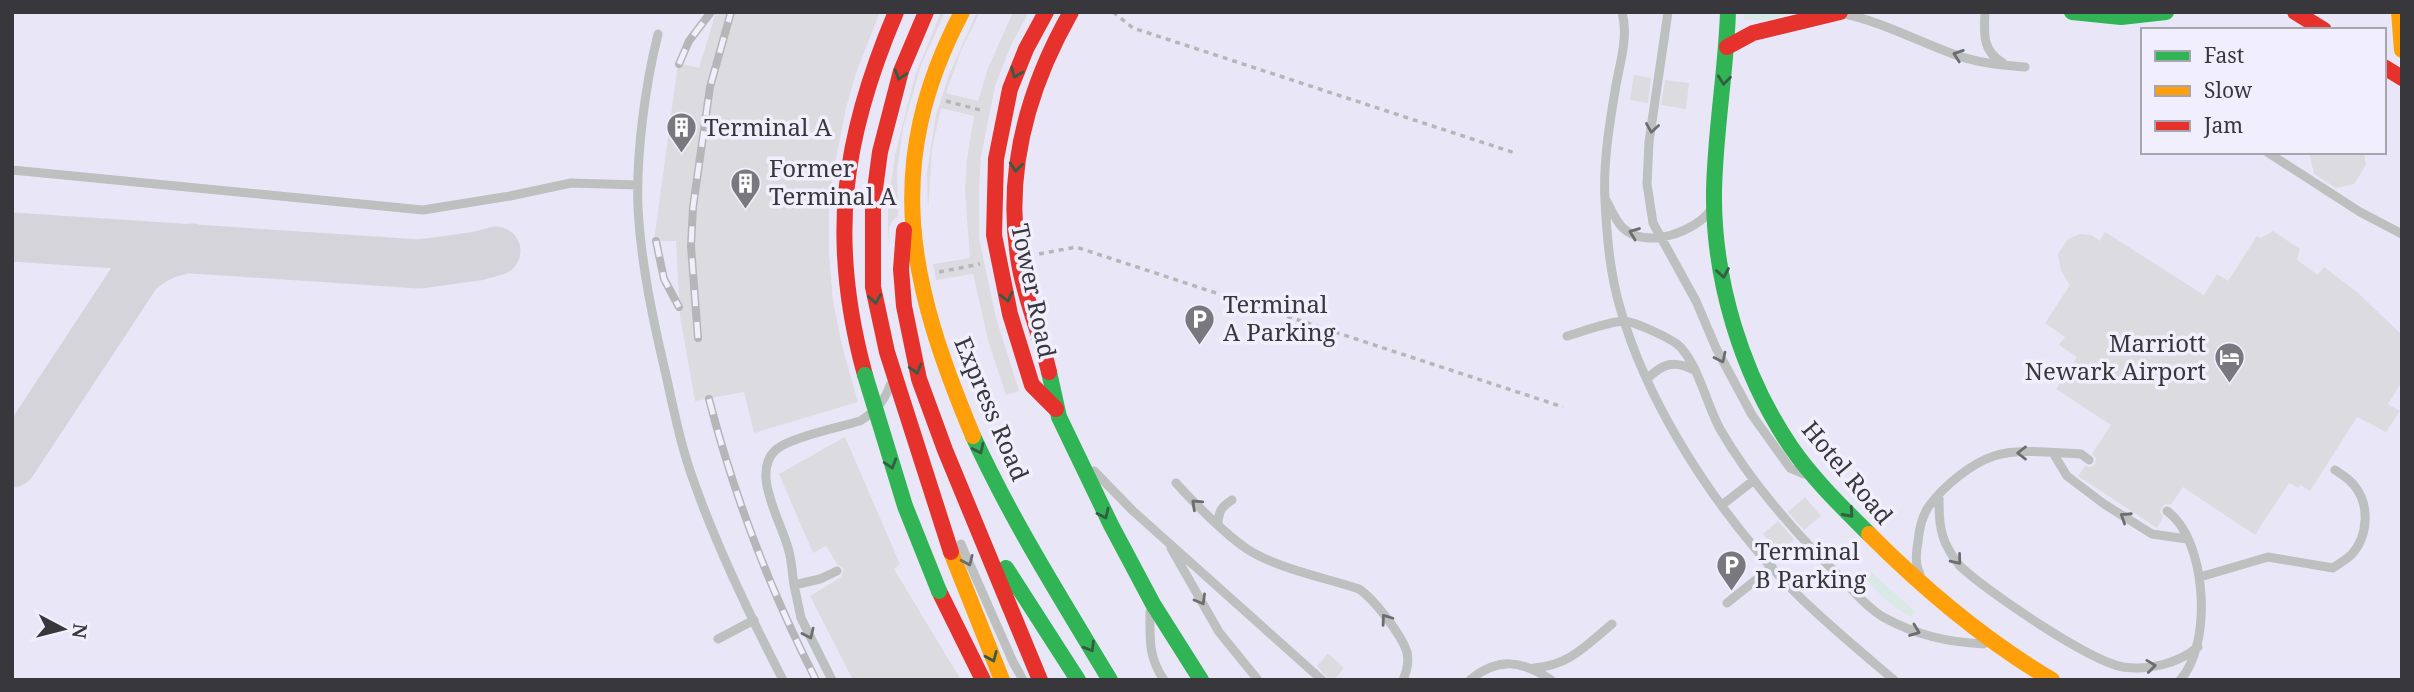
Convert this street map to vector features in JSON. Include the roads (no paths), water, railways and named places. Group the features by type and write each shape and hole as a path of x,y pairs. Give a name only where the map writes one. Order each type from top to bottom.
{"street":[{"path":"896,12 871,75 851,152 844,234 846,286 851,322 865,375 905,506 939,591 983,680"},
{"path":"926,12 907,55 891,103 880,152 873,204 873,287 892,369 957,570 1002,680"},
{"name":"Express Road","path":"962,12 932,79 920,120 914,156 912,209 918,261 932,325 952,386 975,441 1010,508 1110,680"},
{"name":"Tower Road","path":"1046,12 1026,49 1010,89 1002,124 994,191 995,234 1010,314 1032,385 1056,409"},
{"name":"Tower Road","path":"1071,12 1041,69 1023,126 1016,162 1014,193 1018,257 1047,364 1056,409 1121,549 1201,680"},
{"name":"Hotel Road","path":"1728,12 1714,205 1721,269 1739,340 1759,388 1786,439 1819,481 1894,560 1934,597 1996,644 2052,680"},
{"path":"2072,12 2121,17 2166,12"},
{"path":"2295,12 2321,28"},
{"path":"2399,12 2402,50"},
{"path":"1727,47 1753,33 1839,13"},
{"path":"2386,68 2402,78"},
{"path":"914,156 903,239 901,289 912,356 945,451 1040,680"},
{"path":"976,521 1078,680"}],"lane":[{"path":"1622,12 1624,36 1607,148 1605,198 1609,256 1624,321 1638,360 1671,427 1722,505 1759,554 1832,627 1894,680"},
{"path":"1668,12 1649,142 1647,184 1653,223 1696,301 1721,359 1752,415 1790,468 1819,481"},
{"path":"1985,12 1987,51 2007,65"},
{"path":"1839,13 1891,28 1958,56 2025,67"},
{"path":"658,34 638,185 643,264 656,332 681,440 705,511 783,680"},
{"path":"2270,154 2360,212 2402,234"},
{"path":"12,170 412,210 510,196 571,183 638,185"},
{"path":"1605,198 1622,228 1636,237 1681,234 1707,215 1714,205"},
{"path":"1567,336 1624,321 1659,334 1679,346 1694,370 1712,415 1754,481 1816,554 1880,615 1914,632 1952,643 1996,644"},
{"path":"1647,379 1659,367 1670,363 1681,363 1694,370"},
{"path":"832,680 801,618 788,547 765,484 770,458 773,452 786,443 860,421 869,415 881,403 890,386 892,369"},
{"path":"860,421 877,424 899,435 920,454 1023,680"},
{"path":"1076,452 1133,511 1322,680"},
{"path":"1934,597 1918,570 1916,550 1928,507 1953,481 1993,456 2010,453 2081,454 2089,460"},
{"path":"2053,453 2067,476 2133,522 2152,534 2188,539"},
{"path":"2200,578 2268,557 2333,568 2351,555 2363,537 2365,519 2361,495 2351,481 2335,470"},
{"path":"1722,505 1754,481"},
{"path":"1177,483 1247,549 1265,558 1359,589 1369,596 1406,651 1408,665 1404,680"},
{"path":"1938,496 1940,526 1946,546 1960,565 2048,629 2103,660 2123,667 2164,664 2185,658 2198,647"},
{"path":"1217,523 1219,511 1232,500"},
{"path":"2167,511 2172,514 2188,539 2200,578 2202,620 2198,647 2180,680"},
{"path":"1167,540 1219,632 1258,680"},
{"path":"1727,603 1772,567"},
{"path":"794,585 820,579 837,571"},
{"path":"1149,597 1150,648 1154,664 1164,680"},
{"path":"718,639 754,620"},
{"path":"1470,680 1482,670 1499,664 1518,664 1534,668 1554,666 1573,657 1612,624"},
{"path":"1534,668 1551,680"}],"railway":[{"path":"679,64 689,41 711,12"},
{"path":"698,338 691,246 693,207 710,87 731,12"},
{"path":"656,241 664,279 679,307"},
{"path":"709,399 755,542 783,612 816,680"}],"place":[{"name":"Terminal A","path":"681,155"},
{"name":"Former Terminal A","path":"746,210"},
{"name":"Terminal A Parking","path":"1200,346"},
{"name":"Marriott Newark Airport","path":"2229,385"},
{"name":"Terminal B Parking","path":"1732,593"}]}
